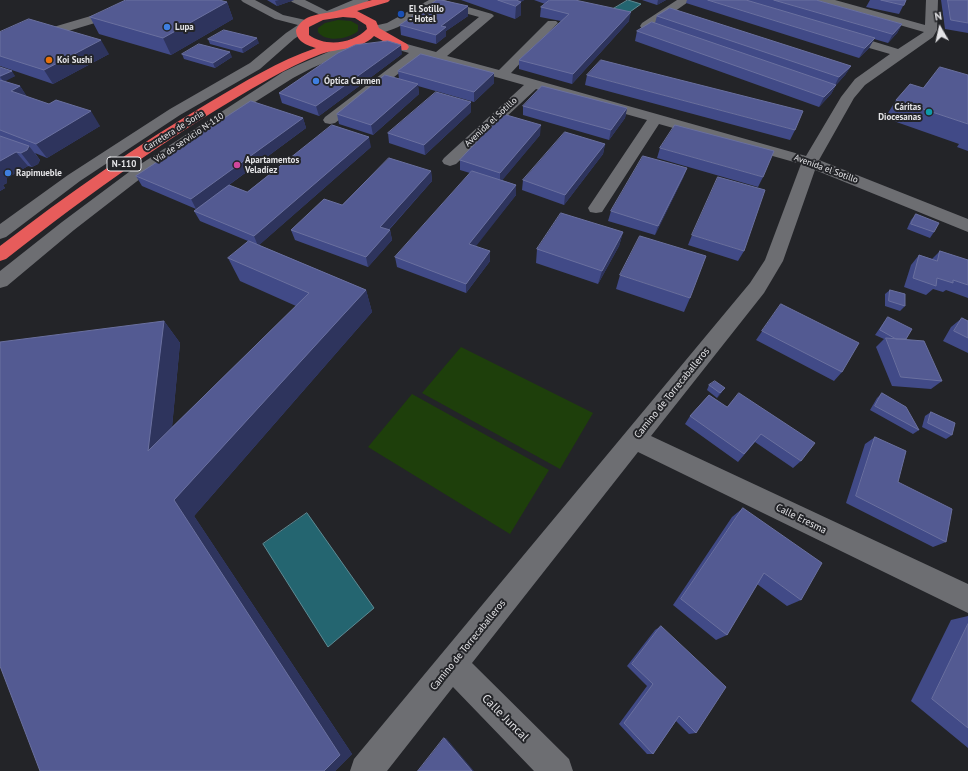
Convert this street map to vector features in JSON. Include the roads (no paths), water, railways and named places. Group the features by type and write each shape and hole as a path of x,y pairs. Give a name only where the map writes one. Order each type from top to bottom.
{"highway":[{"name":"N-110","path":"379,16 351,6 304,29 313,43 332,46 352,43 366,37 379,16 394,0"},
{"path":"331,15 351,6"},
{"name":"Avenida el Sotillo","path":"351,6 368,20 379,16 403,47"},
{"name":"Carretera de Soria","path":"253,81 304,29"},
{"name":"Avenida el Sotillo","path":"352,43 403,47"},
{"name":"Carretera de Soria","path":"0,255 43,221 144,150 253,81 293,61 332,46"}],"street":[{"path":"0,45 38,30 51,32 161,0"},
{"path":"247,0 304,29"},
{"path":"296,0 315,10 331,15"},
{"path":"351,6 363,0"},
{"path":"682,39 646,26 685,0"},
{"path":"823,0 931,30 932,0"},
{"path":"379,16 391,26 436,1 488,16 438,57"},
{"path":"379,16 387,23 406,3"},
{"path":"261,8 315,10"},
{"path":"502,75 552,22"},
{"path":"0,234 74,178 175,112 255,66 290,36 304,29"},
{"name":"Camino de Torrecaballeros","path":"366,771 757,288 774,260 810,162 842,95 899,53 924,38 931,30"},
{"path":"832,33 899,53"},
{"name":"Vía de servicio N-110","path":"0,281 68,226 139,172 288,75 307,65 345,49 352,43"},
{"name":"Avenida el Sotillo","path":"403,47 810,162 968,226"},
{"path":"330,120 418,52"},
{"name":"Avenida el Sotillo","path":"450,161 533,84"},
{"path":"596,208 656,118"},
{"name":"Calle Eresma","path":"634,439 968,599"},
{"name":"Calle Juncal","path":"452,664 557,771"}],"water":[{"path":"628,0 641,4 627,14 613,9"},
{"path":"307,513 374,608 328,647 263,544"}],"place":[{"name":"El Sotillo - Hotel","path":"401,14"},
{"name":"Lupa","path":"167,27"},
{"name":"Koi Sushi","path":"49,60"},
{"name":"Óptica Carmen","path":"316,81"},
{"name":"Cáritas Diocesanas","path":"929,112"},
{"name":"Apartamentos Veladíez","path":"237,165"},
{"name":"Rapimueble","path":"8,173"}]}
